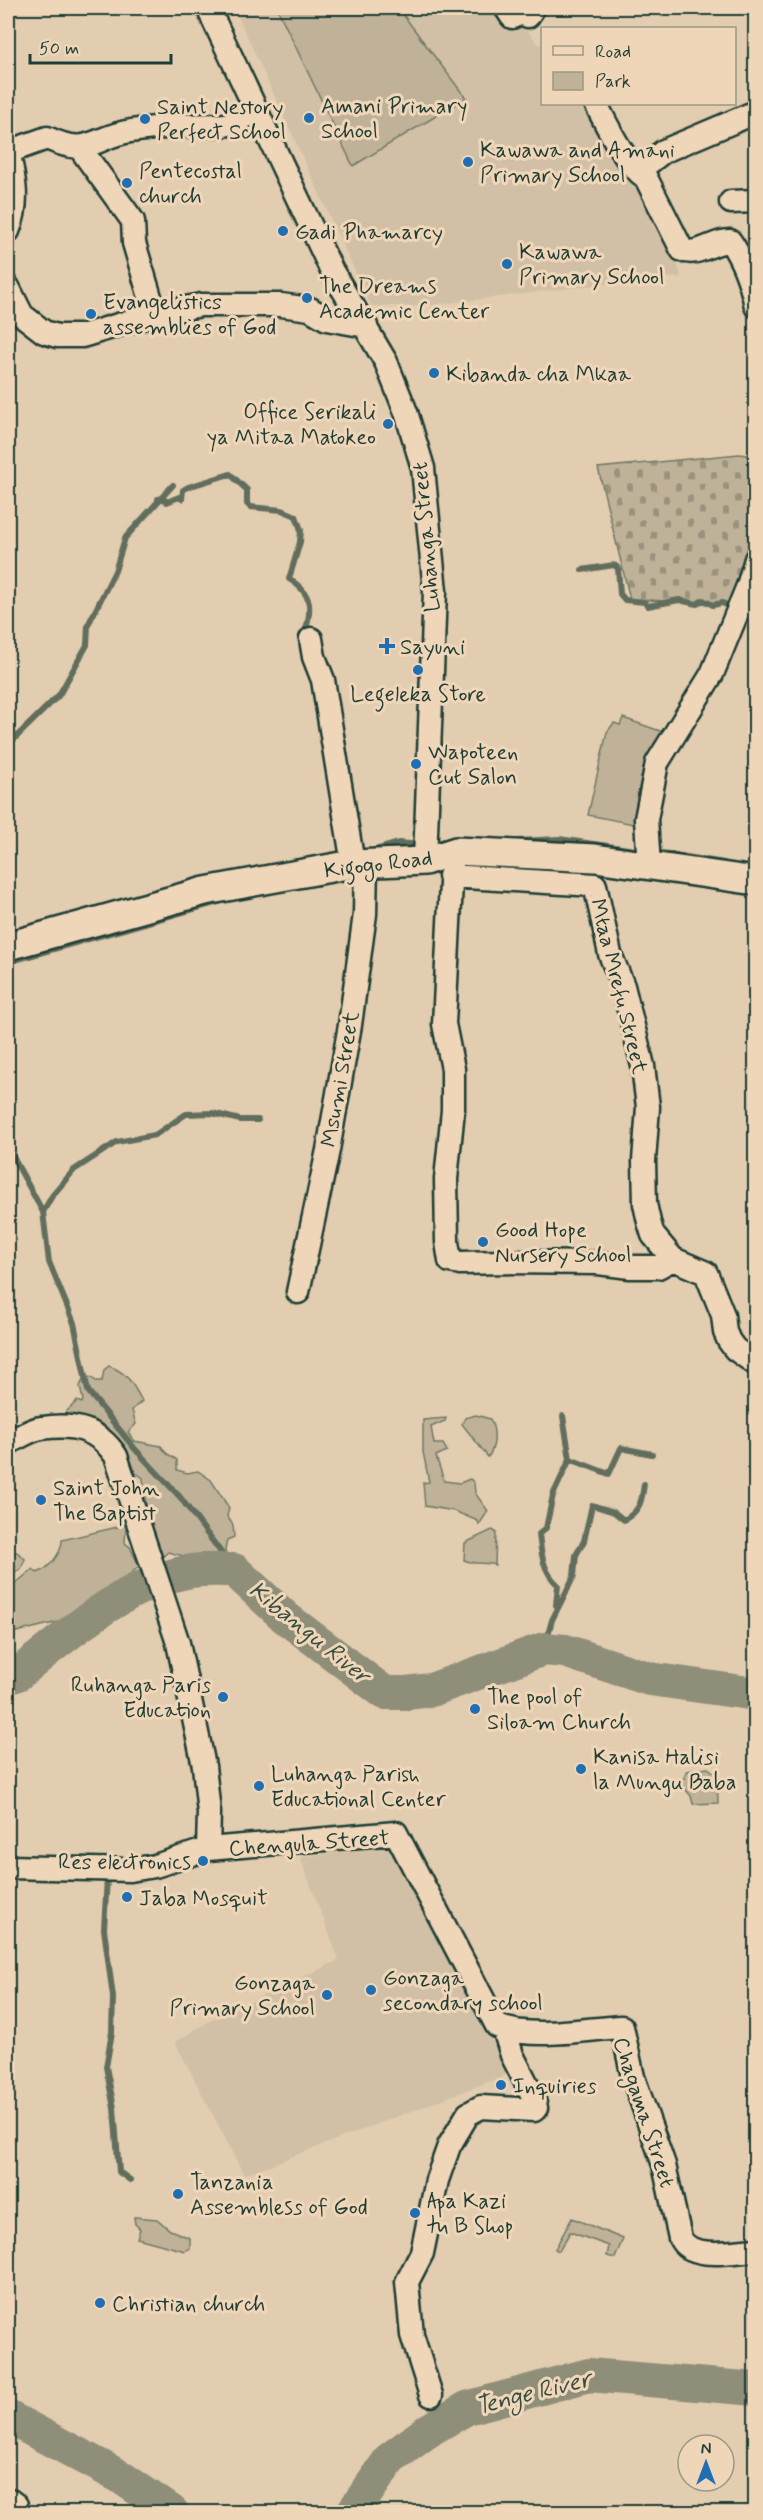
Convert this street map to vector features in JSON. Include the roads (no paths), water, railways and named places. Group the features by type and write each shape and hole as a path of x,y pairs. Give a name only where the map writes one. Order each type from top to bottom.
{"main road":[{"name":"Kigogo Road","path":"8,945 205,891 360,864 425,861 453,864 595,858 756,881"}],"street":[{"name":"Luhanga Street","path":"208,8 332,271 386,362 406,412 424,478 435,591 425,861"},
{"path":"506,8 512,17 524,12 535,17"},
{"path":"597,105 611,132 638,171 646,178 682,250 692,252 730,241 740,255 752,285 756,306"},
{"path":"8,231 15,209 15,184 8,151 47,138 66,147 80,148 127,132 153,128 224,125 235,123 256,110"},
{"path":"638,171 664,151 756,112"},
{"path":"80,148 133,221 134,243 155,314"},
{"path":"731,202 756,201"},
{"path":"8,287 22,315 44,332 57,336 82,336 155,314 201,305 281,305 310,309 327,319 366,326"},
{"path":"649,867 646,819 657,763 712,674 748,586 756,558"},
{"name":"Msumi Street","path":"298,1292 328,1150 350,1025 365,914 360,864 323,680 314,657 311,639"},
{"path":"595,858 595,885"},
{"path":"453,864 444,1024 453,1078 453,1110 446,1179 447,1242 450,1261 460,1263 597,1263 630,1267 658,1267 673,1259"},
{"name":"Mtaa Mrefu Street","path":"453,864 595,885 610,954 623,986 643,1066 648,1107 644,1161 645,1204 648,1222 653,1235 673,1259 706,1273 723,1315 725,1332 729,1341 735,1349 756,1364"},
{"path":"8,1443 40,1428 79,1428 97,1434 107,1442 116,1456 178,1643 204,1766 209,1813 208,1849"},
{"name":"Chengula Street","path":"8,1867 130,1870 155,1866 208,1849 396,1833 500,2027"},
{"path":"431,2395 412,2335 407,2282 422,2253 440,2172 452,2141 468,2114 481,2107 534,2110 536,2108 531,2091 500,2027"},
{"name":"Chagama Street","path":"500,2027 509,2031 534,2033 622,2027 633,2077 664,2165 683,2245 689,2249 705,2252 756,2250"}],"waterway":[{"path":"158,499 164,499 167,502 179,497 182,499 183,490 188,487 230,474 247,490 247,504 250,507 282,510 296,516 301,530 300,542 289,579 303,590 309,602 305,633"},
{"path":"8,745 59,695 87,645 88,625 115,571 125,538 173,485"},
{"path":"582,570 614,565 618,568 620,594 625,600 644,602 648,606 679,600 697,604 703,600 713,605 722,603 727,605 733,602"},
{"path":"518,841 559,839 642,851"},
{"path":"372,851 399,843 421,845"},
{"path":"662,853 724,863"},
{"path":"8,962 225,900"},
{"path":"43,1212 52,1196 74,1170 117,1142 155,1135 186,1114 212,1113 240,1120 258,1120"},
{"path":"8,1148 43,1212 49,1262 74,1323 88,1391 135,1449 180,1497 234,1570"},
{"path":"556,1605 558,1585 546,1568 539,1534 546,1528 553,1495 570,1459 563,1416"},
{"path":"570,1459 609,1474 621,1448 652,1454"},
{"path":"544,1649 552,1620 574,1576 576,1555 584,1541 592,1505 614,1512 624,1520 634,1513 639,1505 644,1484"},
{"name":"Kibangu River","path":"8,1678 18,1674 100,1611 145,1586 192,1571 234,1570 286,1618 385,1693 431,1690 544,1649 565,1651 650,1679 756,1694"},
{"path":"104,1877 107,1877 104,1929 113,1997 112,2032 106,2067 114,2108 119,2172 130,2180"},
{"name":"Tenge River","path":"353,2512 390,2459 429,2430 467,2408 589,2375 756,2389"},
{"path":"427,2415 429,2430"},
{"name":"Tenge River","path":"8,2417 119,2476 172,2512"}],"place":[{"name":"Amani Primary School","path":"309,118"},
{"name":"Saint Nestory Perfect School","path":"145,119"},
{"name":"Kawawa and Amani Primary School","path":"468,162"},
{"name":"Pentecostal church","path":"127,183"},
{"name":"Gadi Phamarcy","path":"283,231"},
{"name":"Kawawa Primary School","path":"507,264"},
{"name":"The Dreams Academic Center","path":"307,298"},
{"name":"Evangelistics assemblies of God","path":"91,314"},
{"name":"Kibanda cha Mkaa","path":"434,373"},
{"name":"Office Serikali ya Mitaa Matokeo","path":"388,424"},
{"name":"Sayuni","path":"387,646"},
{"name":"Legeleka Store","path":"418,670"},
{"name":"Wapoteen Cut Salon","path":"416,764"},
{"name":"Good Hope Nursery School","path":"483,1242"},
{"name":"Saint John The Baptist","path":"41,1500"},
{"name":"Ruhanga Paris Education","path":"223,1697"},
{"name":"The pool of Siloam Church","path":"475,1709"},
{"name":"Kanisa Halisi la Mungu Baba","path":"581,1769"},
{"name":"Luhanga Parish Educational Center","path":"259,1786"},
{"name":"Res electronics","path":"203,1861"},
{"name":"Jaba Mosquit","path":"127,1897"},
{"name":"Gonzaga secondary school","path":"371,1990"},
{"name":"Gonzaga Primary School","path":"327,1995"},
{"name":"Inquiries","path":"501,2085"},
{"name":"Tanzania Assembless of God","path":"178,2194"},
{"name":"Apa Kazi tu B Shop","path":"415,2213"},
{"name":"Christian church","path":"100,2303"}]}
